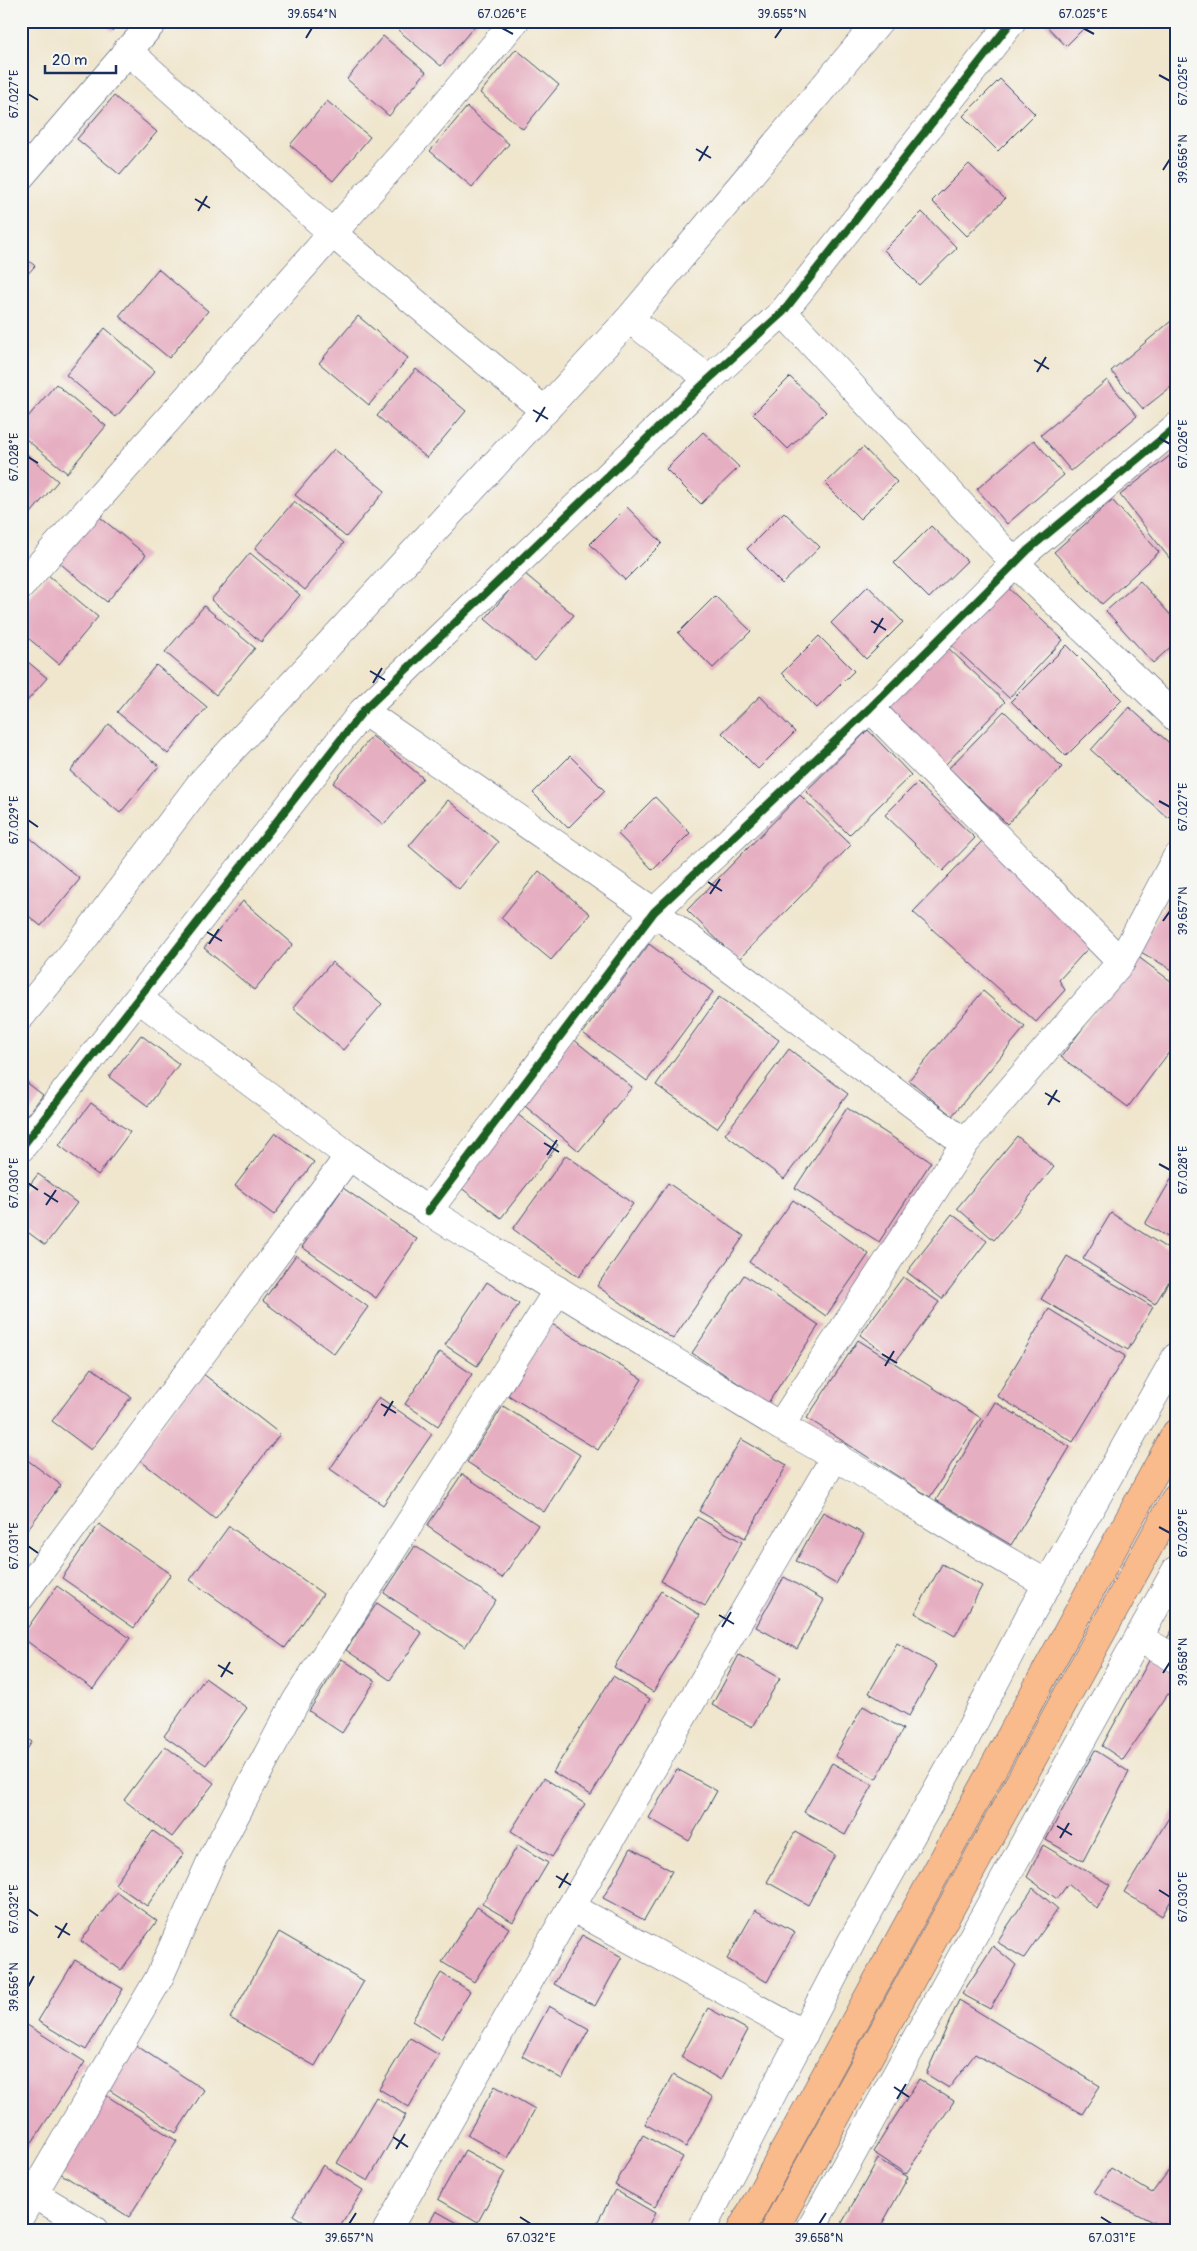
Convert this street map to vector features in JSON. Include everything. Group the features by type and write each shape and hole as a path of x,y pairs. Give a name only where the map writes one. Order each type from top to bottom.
{"main road":[{"path":"742,2230 1176,1433"},
{"path":"774,2230 1176,1497"}],"street":[{"path":"21,176 127,50 154,21"},
{"path":"21,586 422,132 515,21"},
{"path":"21,1016 73,953 201,783 629,319 880,21"},
{"path":"21,1148 363,711 709,379 783,312 1012,21"},
{"path":"127,50 332,233 545,411"},
{"path":"783,312 1015,562 1176,718"},
{"path":"629,319 709,379"},
{"path":"428,1211 654,912 870,708 1015,562 1176,427"},
{"path":"870,708 1121,962"},
{"path":"363,711 654,912 965,1143"},
{"path":"780,1426 965,1143 1121,962 1176,858"},
{"path":"139,999 349,1156 428,1211 780,1426 836,1455 1004,1560 1048,1584"},
{"path":"21,1597 349,1156"},
{"path":"94,2230 26,2199 159,1978 211,1861 296,1701 558,1290"},
{"path":"701,2230 852,1941 961,1747 1048,1584 1176,1357"},
{"path":"387,2230 571,1907 836,1455"},
{"path":"810,2230 1176,1570"},
{"path":"1139,1638 1176,1659"},
{"path":"571,1907 804,2034"}],"building":[{"path":"100,21 120,21 112,31"},
{"path":"405,21 478,22 441,66 398,30"},
{"path":"606,21 619,21 614,28"},
{"path":"1042,21 1091,21 1066,46"},
{"path":"383,36 426,72 389,116 347,79"},
{"path":"516,49 559,85 523,129 480,93"},
{"path":"1000,79 1035,114 998,151 963,116"},
{"path":"114,96 157,132 120,175 77,139"},
{"path":"327,101 370,137 333,181 290,145"},
{"path":"467,107 509,144 472,187 430,151"},
{"path":"969,164 1005,199 967,236 932,201"},
{"path":"922,212 957,248 919,285 884,250"},
{"path":"21,254 35,266 21,281"},
{"path":"158,269 208,311 169,358 119,316"},
{"path":"358,316 408,358 369,405 319,363"},
{"path":"1176,317 1176,383 1143,409 1111,371"},
{"path":"105,328 155,371 116,417 66,375"},
{"path":"416,369 466,411 427,458 377,416"},
{"path":"790,377 826,412 788,449 753,414"},
{"path":"1107,380 1137,416 1071,471 1041,435"},
{"path":"56,384 106,426 67,473 21,435 21,425"},
{"path":"703,432 739,467 701,504 666,469"},
{"path":"1034,440 1064,475 1007,524 977,489"},
{"path":"863,447 897,482 860,519 825,484"},
{"path":"21,449 58,481 21,525"},
{"path":"334,449 385,491 346,537 295,495"},
{"path":"1176,451 1176,554 1170,559 1120,495"},
{"path":"1112,500 1159,552 1102,604 1054,552"},
{"path":"294,501 344,543 305,590 255,548"},
{"path":"627,507 662,543 625,580 590,544"},
{"path":"784,512 820,547 782,584 747,549"},
{"path":"95,513 146,555 107,602 56,560"},
{"path":"931,526 967,561 929,598 894,563"},
{"path":"250,553 300,595 261,642 211,600"},
{"path":"524,573 574,615 535,661 485,619"},
{"path":"48,575 98,617 59,664 21,632 21,607"},
{"path":"1140,581 1176,621 1176,642 1153,663 1106,611"},
{"path":"1002,582 1063,640 1009,698 947,641"},
{"path":"868,586 903,622 866,659 831,623"},
{"path":"715,596 751,631 713,668 678,633"},
{"path":"204,606 255,648 216,695 165,652"},
{"path":"819,636 854,671 817,708 782,673"},
{"path":"944,644 1005,702 945,765 884,707"},
{"path":"1067,645 1122,700 1066,756 1011,701"},
{"path":"21,656 47,678 21,708"},
{"path":"156,665 207,707 168,754 117,712"},
{"path":"760,696 795,732 758,769 722,733"},
{"path":"1129,707 1176,749 1176,810 1168,818 1091,750"},
{"path":"1004,711 1062,767 1007,824 949,768"},
{"path":"109,724 159,766 120,813 70,771"},
{"path":"868,730 911,775 849,835 806,791"},
{"path":"372,736 423,778 384,825 333,783"},
{"path":"570,756 605,791 568,828 533,793"},
{"path":"917,783 975,838 943,871 885,815"},
{"path":"800,795 851,845 738,960 687,910"},
{"path":"655,797 690,833 653,870 618,834"},
{"path":"448,800 498,842 459,889 409,846"},
{"path":"29,837 80,879 41,926 21,910 21,847"},
{"path":"984,839 1091,945 1059,980 1065,990 1036,1022 913,912"},
{"path":"539,871 590,914 551,960 501,918"},
{"path":"1176,886 1176,972 1139,951"},
{"path":"243,901 293,944 254,990 204,948"},
{"path":"649,944 713,992 647,1081 583,1033"},
{"path":"1137,956 1176,985 1176,1043 1128,1107 1061,1057"},
{"path":"332,962 382,1004 343,1050 293,1008"},
{"path":"983,991 1025,1027 952,1116 909,1080"},
{"path":"719,997 779,1040 717,1128 656,1085"},
{"path":"141,1035 179,1064 148,1106 109,1077"},
{"path":"572,1038 632,1087 579,1151 520,1102"},
{"path":"789,1049 848,1094 784,1179 725,1134"},
{"path":"21,1078 43,1095 21,1123"},
{"path":"91,1103 130,1132 98,1175 59,1145"},
{"path":"847,1108 931,1162 879,1242 795,1188"},
{"path":"513,1111 558,1145 501,1218 456,1184"},
{"path":"275,1133 314,1162 274,1215 235,1186"},
{"path":"1017,1136 1054,1167 994,1240 957,1208"},
{"path":"566,1155 633,1204 579,1277 513,1229"},
{"path":"1176,1171 1176,1242 1145,1224"},
{"path":"38,1174 77,1203 45,1245 21,1227 21,1196"},
{"path":"668,1183 744,1236 673,1339 597,1286"},
{"path":"343,1188 417,1239 376,1298 302,1247"},
{"path":"793,1200 869,1254 826,1316 749,1262"},
{"path":"1111,1213 1176,1254 1176,1270 1155,1304 1083,1259"},
{"path":"952,1214 987,1241 942,1299 907,1272"},
{"path":"296,1255 368,1307 334,1354 263,1301"},
{"path":"1067,1256 1153,1307 1128,1350 1041,1299"},
{"path":"744,1275 819,1325 768,1403 692,1353"},
{"path":"903,1277 939,1302 896,1361 860,1335"},
{"path":"487,1282 519,1304 477,1366 445,1345"},
{"path":"1049,1309 1125,1356 1073,1442 997,1396"},
{"path":"552,1324 642,1379 598,1450 508,1395"},
{"path":"858,1340 981,1418 930,1497 807,1418"},
{"path":"440,1352 472,1374 438,1426 405,1404"},
{"path":"92,1368 131,1397 91,1450 52,1421"},
{"path":"202,1373 280,1434 215,1519 137,1458"},
{"path":"379,1397 432,1434 383,1505 330,1469"},
{"path":"995,1402 1070,1447 1011,1545 936,1500"},
{"path":"503,1406 580,1455 544,1512 467,1462"},
{"path":"741,1439 787,1465 745,1538 699,1511"},
{"path":"22,1456 61,1485 21,1538 21,1458"},
{"path":"462,1474 538,1525 502,1578 427,1526"},
{"path":"823,1512 864,1534 836,1584 796,1561"},
{"path":"697,1517 742,1542 705,1606 661,1581"},
{"path":"99,1524 171,1574 134,1628 62,1578"},
{"path":"229,1526 323,1594 285,1648 190,1580"},
{"path":"415,1546 496,1600 465,1647 384,1593"},
{"path":"942,1564 982,1586 955,1636 915,1613"},
{"path":"784,1577 824,1600 797,1649 756,1627"},
{"path":"57,1586 130,1638 93,1689 21,1637"},
{"path":"661,1591 700,1615 653,1692 614,1667"},
{"path":"377,1603 422,1633 390,1680 346,1650"},
{"path":"1176,1624 1176,1646 1166,1640"},
{"path":"897,1643 937,1666 909,1716 869,1693"},
{"path":"739,1655 780,1678 752,1727 712,1705"},
{"path":"342,1659 375,1681 342,1733 309,1711"},
{"path":"1150,1659 1176,1671 1176,1696 1168,1694 1123,1760 1102,1746"},
{"path":"613,1676 650,1699 591,1795 553,1772"},
{"path":"205,1678 247,1708 206,1765 164,1736"},
{"path":"863,1706 903,1729 876,1779 835,1756"},
{"path":"21,1734 32,1742 21,1758"},
{"path":"165,1746 214,1783 172,1837 124,1800"},
{"path":"1095,1750 1129,1772 1083,1861 1046,1840"},
{"path":"832,1763 873,1785 845,1835 804,1812"},
{"path":"677,1769 717,1791 689,1841 649,1818"},
{"path":"544,1778 585,1804 552,1857 511,1831"},
{"path":"1176,1806 1176,1892 1162,1916 1124,1892"},
{"path":"153,1831 184,1853 147,1906 115,1884"},
{"path":"795,1832 835,1855 808,1905 767,1882"},
{"path":"518,1845 548,1863 513,1922 482,1904"},
{"path":"1043,1845 1110,1885 1097,1909 1068,1884 1057,1899 1027,1877"},
{"path":"631,1848 672,1871 644,1920 603,1898"},
{"path":"1033,1888 1058,1909 1024,1958 997,1942"},
{"path":"117,1892 157,1921 121,1970 81,1941"},
{"path":"1176,1898 1176,1911 1170,1907"},
{"path":"477,1907 509,1928 474,1982 442,1962"},
{"path":"755,1910 795,1932 767,1982 727,1959"},
{"path":"279,1932 364,1981 315,2066 230,2018"},
{"path":"582,1935 622,1957 595,2006 554,1984"},
{"path":"993,1946 1016,1965 990,2009 962,1994"},
{"path":"75,1960 123,1989 86,2050 38,2021"},
{"path":"441,1973 470,1991 441,2039 412,2021"},
{"path":"959,2000 1100,2086 1082,2114 975,2054 949,2088 926,2074"},
{"path":"549,2006 589,2029 562,2079 522,2056"},
{"path":"708,2008 748,2030 721,2080 681,2057"},
{"path":"21,2021 85,2062 25,2153 21,2150"},
{"path":"410,2038 439,2055 409,2107 379,2089"},
{"path":"131,2042 204,2090 176,2133 103,2086"},
{"path":"673,2075 713,2097 686,2147 645,2124"},
{"path":"919,2079 954,2101 906,2174 873,2152"},
{"path":"495,2086 535,2109 508,2158 467,2135"},
{"path":"101,2092 177,2141 129,2217 52,2168"},
{"path":"376,2097 406,2115 368,2181 337,2163"},
{"path":"643,2135 683,2157 655,2207 615,2185"},
{"path":"465,2150 505,2172 478,2222 438,2199"},
{"path":"878,2159 908,2177 881,2226 886,2230 838,2230"},
{"path":"1176,2161 1176,2230 1168,2230 1094,2192 1111,2168 1152,2193"},
{"path":"323,2165 363,2190 338,2230 316,2230 293,2215"},
{"path":"615,2190 655,2213 646,2230 593,2230"},
{"path":"436,2211 470,2230 425,2230"}],"cycle path":[{"path":"21,1148 363,711 709,379 783,312 1012,21"},
{"path":"428,1211 654,912 870,708 1028,550 1176,427"}]}
